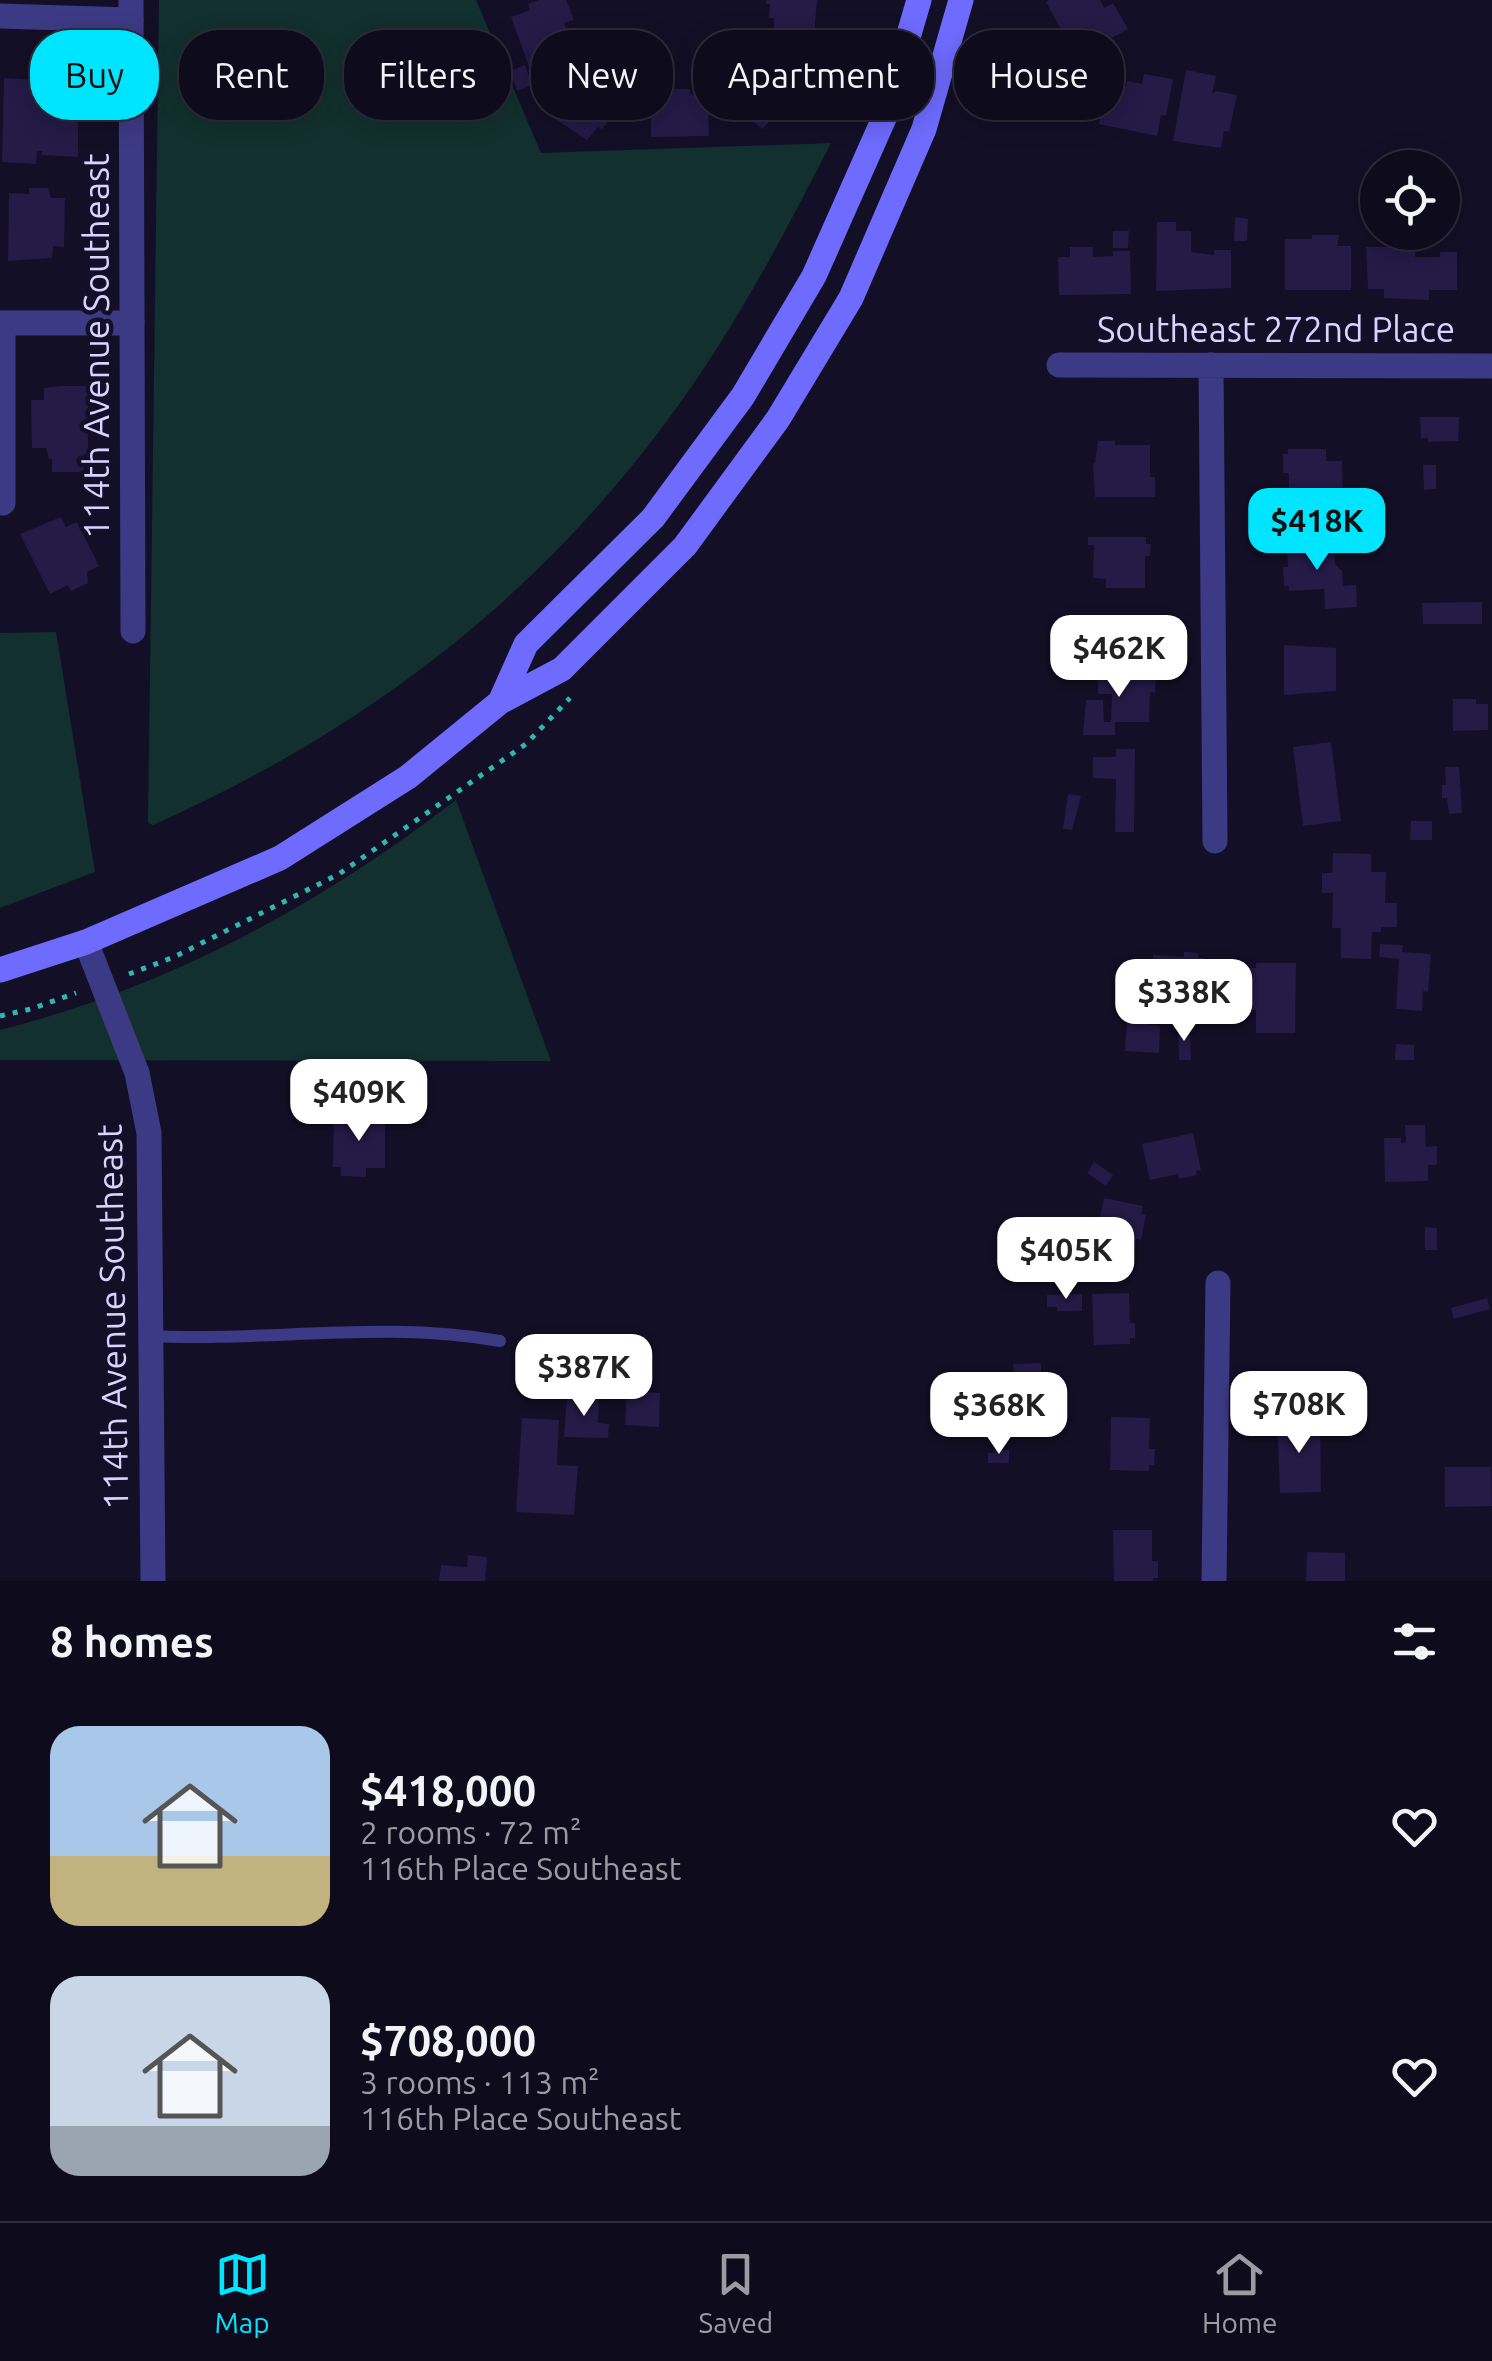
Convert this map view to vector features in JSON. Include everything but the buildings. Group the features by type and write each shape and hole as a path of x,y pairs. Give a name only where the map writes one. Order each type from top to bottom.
{"main road":[{"path":"500,702 526,644 653,518 743,396 814,276 885,116 920,0"},
{"path":"0,970 86,942 280,858 408,777 500,702 562,669 685,546 778,420 851,298 924,130 962,0"}],"street":[{"path":"0,16 131,10"},
{"name":"114th Avenue Southeast","path":"131,10 133,631"},
{"path":"3,502 2,323 132,324"},
{"name":"Southeast 272nd Place","path":"1060,365 1492,366"},
{"path":"1211,365 1215,841"},
{"name":"114th Avenue Southeast","path":"86,942 137,1073 149,1133 153,1581"},
{"path":"1214,1581 1218,1283"}],"lane":[{"path":"150,1336 196,1338 362,1331 454,1333 500,1341"}],"green space":[{"path":"159,0 476,0 489,30 344,30 344,120 511,120 511,82 541,153 831,143 709,361 661,429 553,554 494,609 368,707 228,789 153,825 148,823"},
{"path":"56,632 95,872 0,908 0,633"},
{"path":"456,800 551,1061 0,1060 0,1030 123,991 240,939 350,875"}]}
